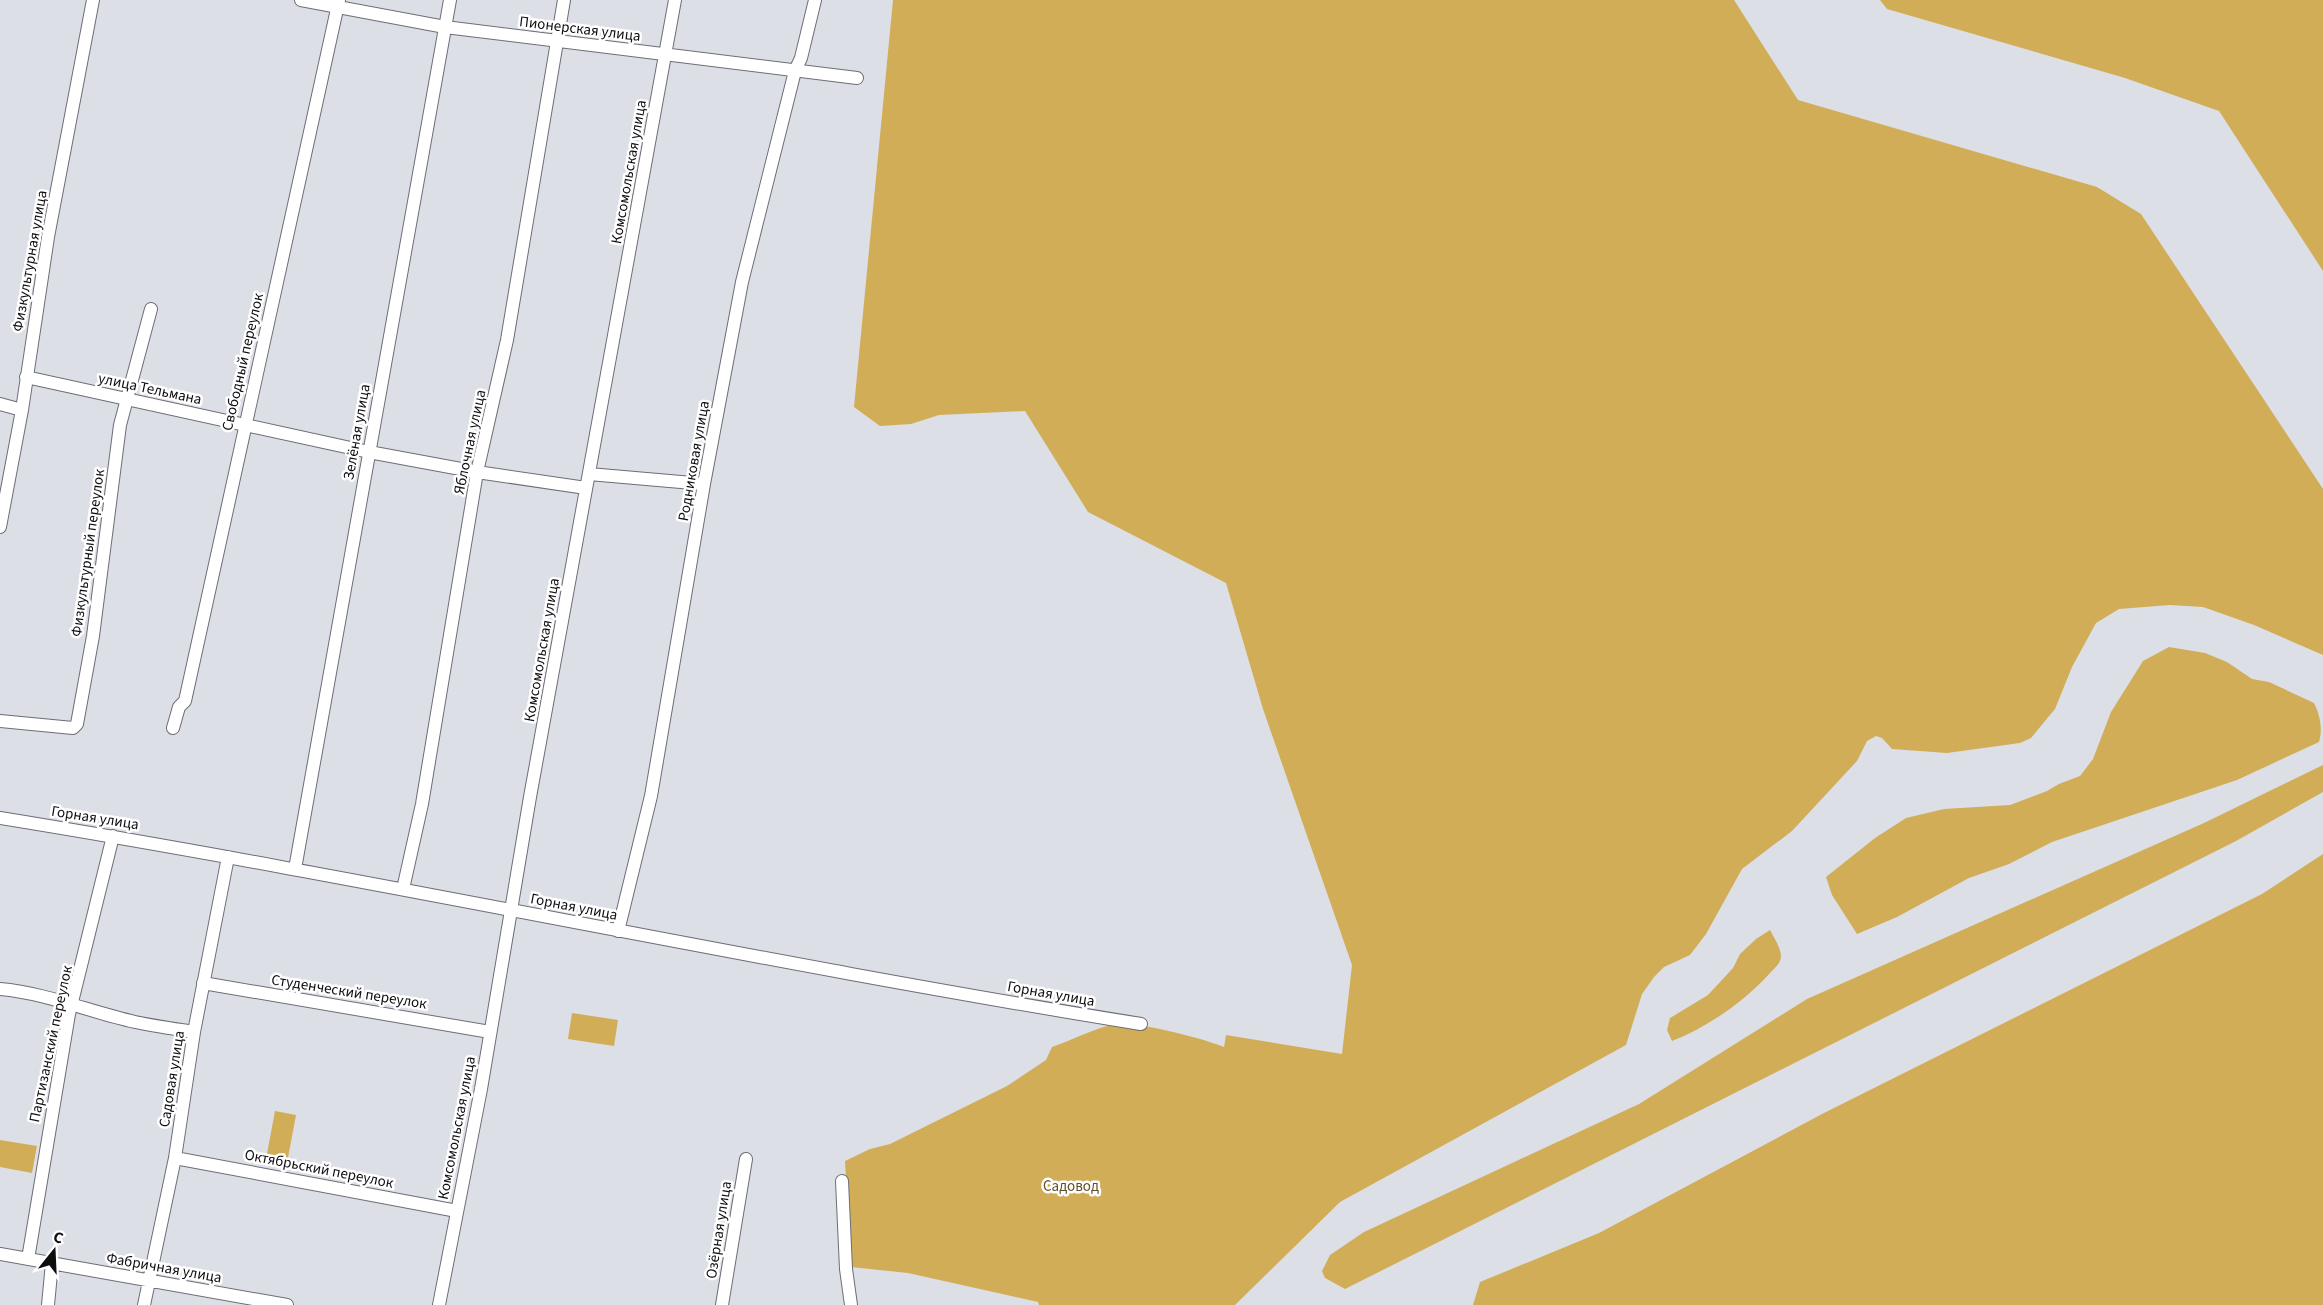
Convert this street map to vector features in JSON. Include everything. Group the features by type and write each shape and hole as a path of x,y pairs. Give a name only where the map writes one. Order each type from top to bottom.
{"street":[{"name":"Физкультурная улица","path":"0,527 22,410 48,237 93,0"},
{"name":"Пионерская улица","path":"301,0 338,3 445,27 857,78"},
{"name":"Зелёная улица","path":"295,869 450,0"},
{"name":"Яблочная улица","path":"403,889 422,804 477,472 507,340 564,0"},
{"name":"Комсомольская улица","path":"439,1305 675,0"},
{"name":"Родниковая улица","path":"618,931 651,796 704,484 742,282 814,0"},
{"name":"Свободный переулок","path":"173,728 178,707 185,701 338,3"},
{"name":"Физкультурный переулок","path":"0,721 73,728 77,724 93,636 114,482 116,447 126,399 151,309"},
{"name":"улица Тельмана","path":"26,377 369,452 477,472 586,488"},
{"path":"0,404 22,410"},
{"path":"589,474 704,484"},
{"name":"Горная улица","path":"0,818 295,869 762,959 1142,1024"},
{"name":"Партизанский переулок","path":"28,1259 46,1143 72,1005 113,836"},
{"name":"Садовая улица","path":"144,1305 175,1158 194,1032 228,857"},
{"name":"Студенческий переулок","path":"203,983 490,1032"},
{"path":"0,989 21,991 136,1022 194,1032"},
{"name":"Октябрьский переулок","path":"175,1158 457,1211"},
{"name":"Озёрная улица","path":"722,1305 746,1159"},
{"path":"843,1181 846,1269 851,1305"},
{"name":"Фабричная улица","path":"0,1254 287,1305"},
{"path":"48,1305 52,1263"}],"green space":[{"name":"Садовод","path":"893,0 1734,0 1798,100 2097,187 2141,214 2323,489 2323,655 2254,625 2203,607 2170,605 2119,609 2096,623 2072,667 2055,709 2031,738 2020,743 1947,753 1892,749 1882,738 1876,736 1867,741 1857,761 1792,831 1742,869 1706,934 1690,955 1664,967 1654,977 1642,994 1626,1045 1340,1202 1235,1305 1039,1305 1038,1302 908,1273 851,1267 845,1161 870,1149 890,1144 1007,1086 1046,1060 1052,1047 1114,1024 1152,1027 1224,1047 1226,1035 1342,1054 1352,965 1263,709 1226,583 1088,512 1025,411 939,415 911,424 880,426 854,407"},
{"path":"1880,0 2323,0 2323,271 2219,111 2125,78 1887,9"},
{"path":"2169,647 2205,653 2227,662 2252,679 2269,682 2314,703 2320,722 2319,742 2237,780 2052,842 2009,864 1969,878 1897,917 1857,934 1832,895 1826,877 1875,838 1906,818 1944,809 2010,805 2080,776 2093,759 2111,712 2143,661"},
{"path":"2323,765 2323,792 2236,841 1345,1289 1325,1278 1322,1271 1330,1255 1364,1232 1639,1104 1807,999 2204,823"},
{"path":"2323,854 2323,1305 1473,1305 1480,1282 1599,1233 1822,1114 2262,894"},
{"path":"1770,930 1781,957 1761,983 1725,1012 1672,1041 1667,1030 1670,1018 1708,995 1733,968 1740,954"},
{"path":"572,1013 618,1020 614,1046 568,1039"},
{"path":"275,1111 296,1115 287,1163 266,1159"},
{"path":"0,1140 37,1146 32,1173 0,1167"}]}
